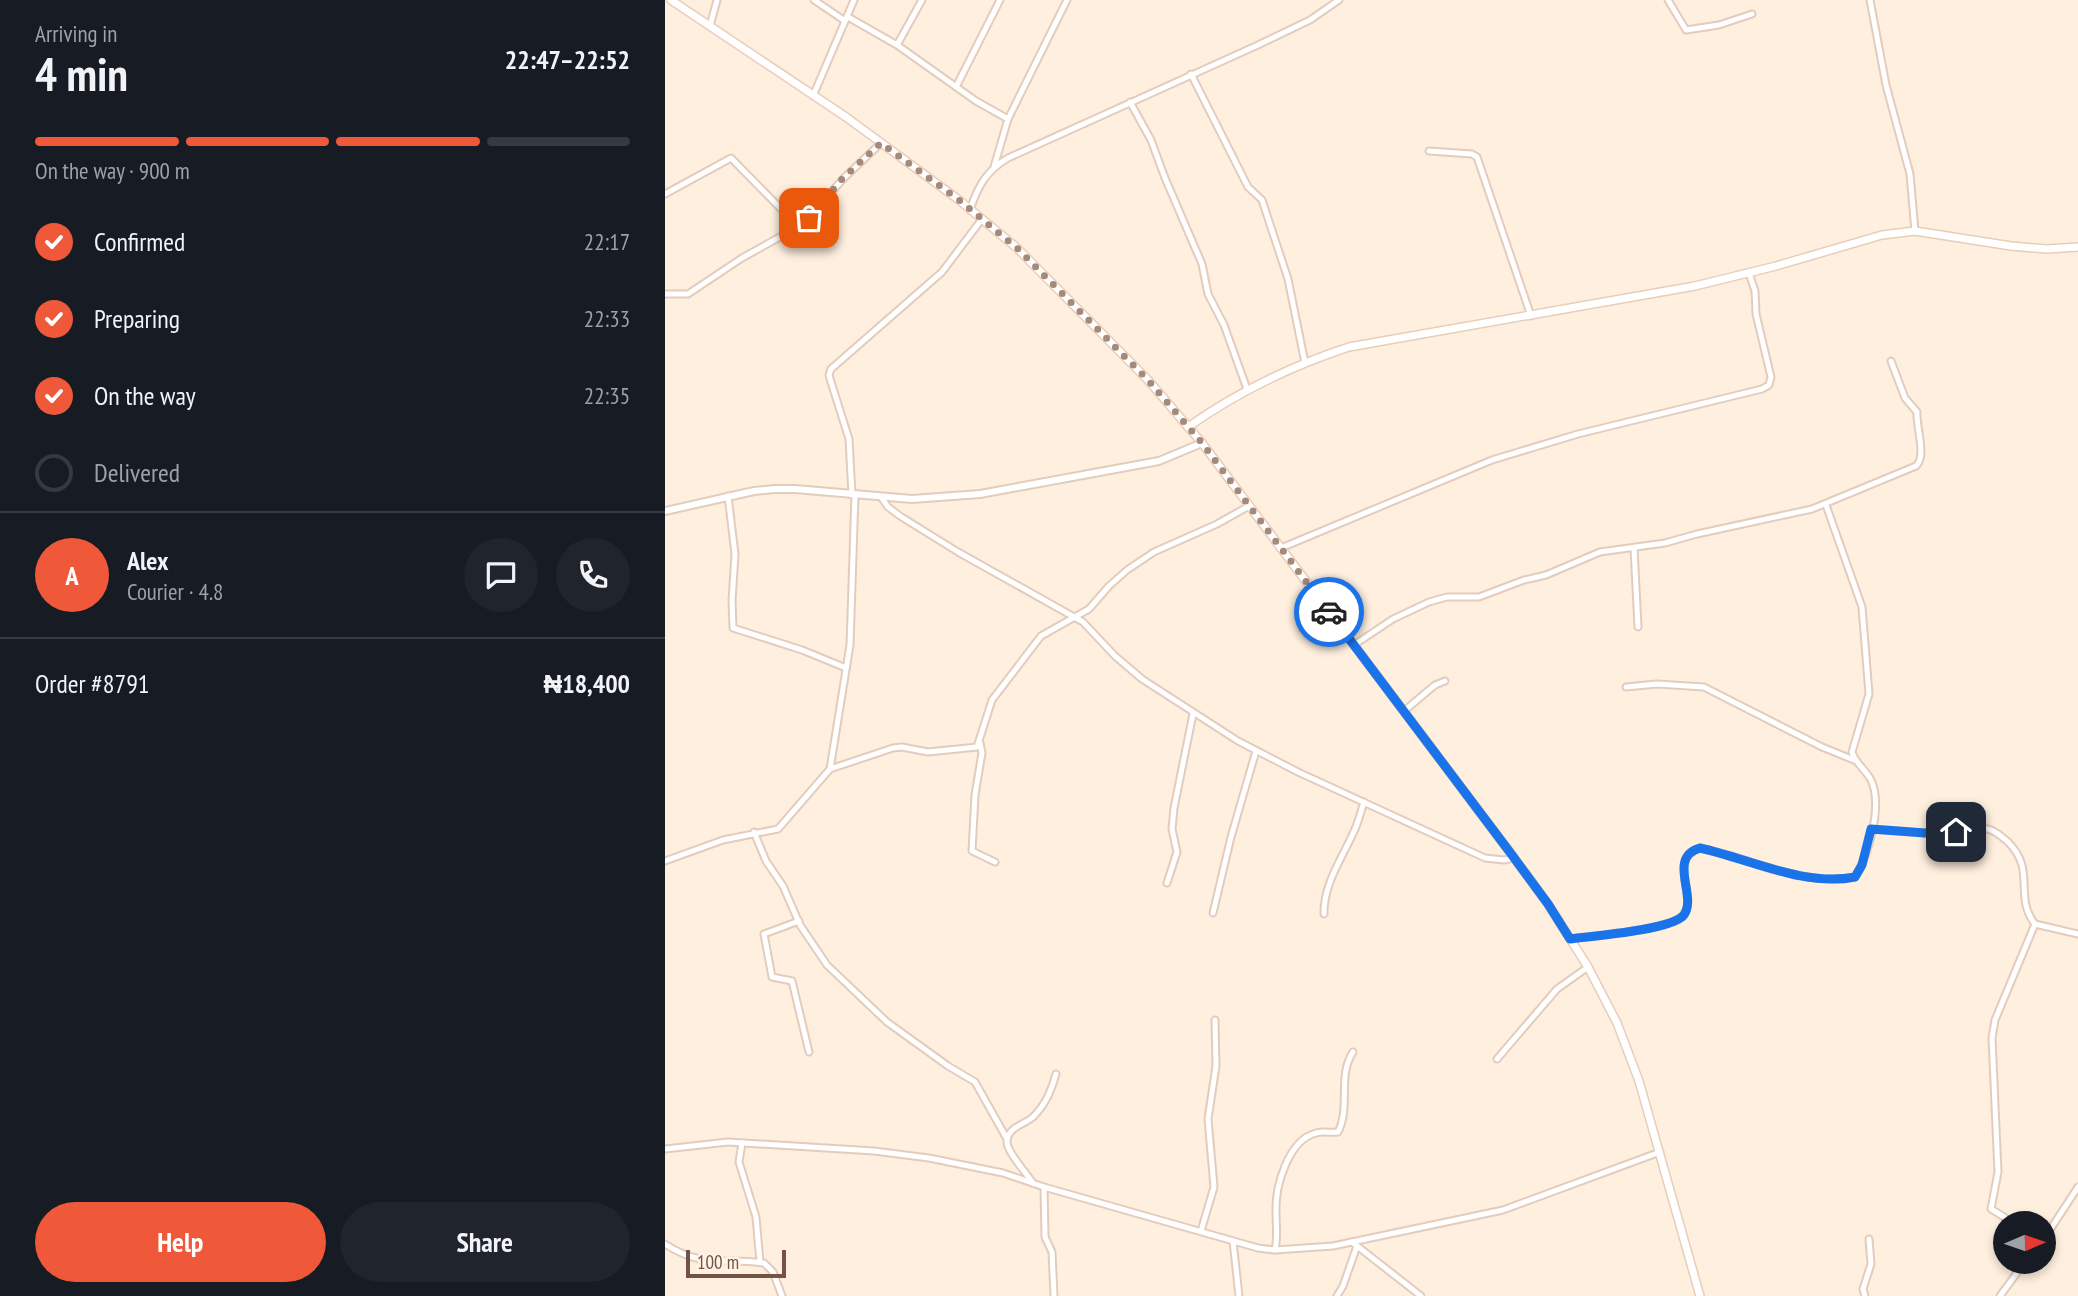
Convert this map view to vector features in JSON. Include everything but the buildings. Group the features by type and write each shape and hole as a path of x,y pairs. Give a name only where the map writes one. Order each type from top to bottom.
{"main road":[{"path":"671,0 881,143 1017,248 1148,380 1202,443 1548,904 1588,967 1617,1023 1639,1081 1700,1296"},
{"path":"1188,427 1247,389 1349,346 1695,286 1882,235 1915,231 2011,246 2047,249 2078,247"}],"street":[{"path":"710,26 717,0"},
{"path":"814,0 897,45 956,87 1008,119"},
{"path":"813,96 854,0"},
{"path":"897,45 922,0"},
{"path":"956,87 1000,0"},
{"path":"994,167 1008,119 1066,0"},
{"path":"970,210 983,179 994,167 1310,20 1339,0"},
{"path":"1668,0 1686,30 1719,25 1752,14"},
{"path":"1870,0 1886,85 1910,174 1915,231"},
{"path":"1191,74 1248,187 1262,200 1288,279 1305,363"},
{"path":"1130,102 1151,140 1202,264 1209,294 1224,325 1247,389"},
{"path":"665,294 688,294 742,258 796,228 809,218 843,178 881,143"},
{"path":"1429,151 1477,157 1531,316"},
{"path":"665,194 731,158 788,216 796,228"},
{"path":"665,861 723,840 754,832 772,831 783,825 830,769 853,617 854,495 849,439 831,382 831,369 942,272 982,219"},
{"path":"1281,548 1492,460 1579,434 1762,389 1769,385 1771,377 1756,314 1755,291 1749,273"},
{"path":"1354,645 1393,619 1429,602 1447,597 1479,597 1546,575 1599,552 1665,543 1826,505 1916,466 1922,454 1916,428 1917,412 1905,398 1891,361"},
{"path":"665,511 754,491 795,489 922,499 980,494 1159,461 1202,443"},
{"path":"729,496 735,554 733,628 802,650 846,668"},
{"path":"881,497 888,507 900,516 958,552 1076,617 1142,679 1193,714 1256,751 1485,858 1514,858"},
{"path":"1570,939 1653,927 1682,917 1688,900 1684,880 1686,859 1692,850 1700,848 1810,878 1841,880 1855,877 1862,865 1877,806 1876,794 1867,773 1853,757 1852,744 1860,728 1869,694 1862,607 1826,505"},
{"path":"995,862 975,855 972,851 975,795 982,753 980,743 992,701 1041,636 1089,609 1109,586 1154,552 1217,524 1249,506"},
{"path":"1634,548 1637,627"},
{"path":"1403,711 1435,685 1445,681"},
{"path":"1626,687 1657,684 1704,687 1822,747 1857,761"},
{"path":"1167,883 1177,852 1172,829 1174,808 1193,714"},
{"path":"830,769 893,748 940,751 972,748 980,743"},
{"path":"1213,912 1256,751"},
{"path":"1324,914 1328,891 1355,830 1364,802"},
{"path":"1871,829 1925,833 1984,828 1994,830 2021,858 2026,910 2035,924 2078,934"},
{"path":"754,832 766,861 827,965 887,1022 975,1082 1007,1139 1007,1145 1033,1183"},
{"path":"799,921 764,934 772,977 792,981 809,1052"},
{"path":"1993,1211 1991,1209 1998,1172 1992,1038 1995,1020 2035,924"},
{"path":"1497,1059 1557,989 1588,967"},
{"path":"1201,1231 1214,1187 1208,1119 1216,1066 1215,1020"},
{"path":"1275,1250 1278,1231 1277,1196 1287,1160 1293,1150 1310,1136 1317,1132 1338,1132 1340,1129 1345,1068 1353,1052"},
{"path":"1007,1139 1013,1129 1031,1118 1048,1098 1056,1074"},
{"path":"665,1149 728,1142 874,1150 906,1155 1003,1173 1233,1241 1275,1250 1355,1244 1396,1231 1478,1217 1660,1152"},
{"path":"742,1143 739,1162 756,1217 759,1262"},
{"path":"1044,1187 1045,1237 1052,1252 1054,1296"},
{"path":"2056,1221 2078,1187"},
{"path":"1865,1296 1864,1289 1871,1264 1869,1239"},
{"path":"1233,1241 1239,1296"},
{"path":"665,1244 689,1258 701,1261 759,1262 768,1265 782,1296"},
{"path":"1337,1296 1355,1244"},
{"path":"1355,1244 1421,1296"},
{"path":"2000,1296 2016,1274"}],"way so far":[{"path":"809,218 843,178 881,143 959,200 1017,248 1148,380 1202,443 1329,612"}],"route":[{"path":"1329,612 1509,851 1570,939 1653,927 1682,917 1688,900 1684,880 1686,859 1692,850 1700,848 1740,857 1810,878 1841,880 1855,877 1862,865 1871,829 1956,832"}]}
